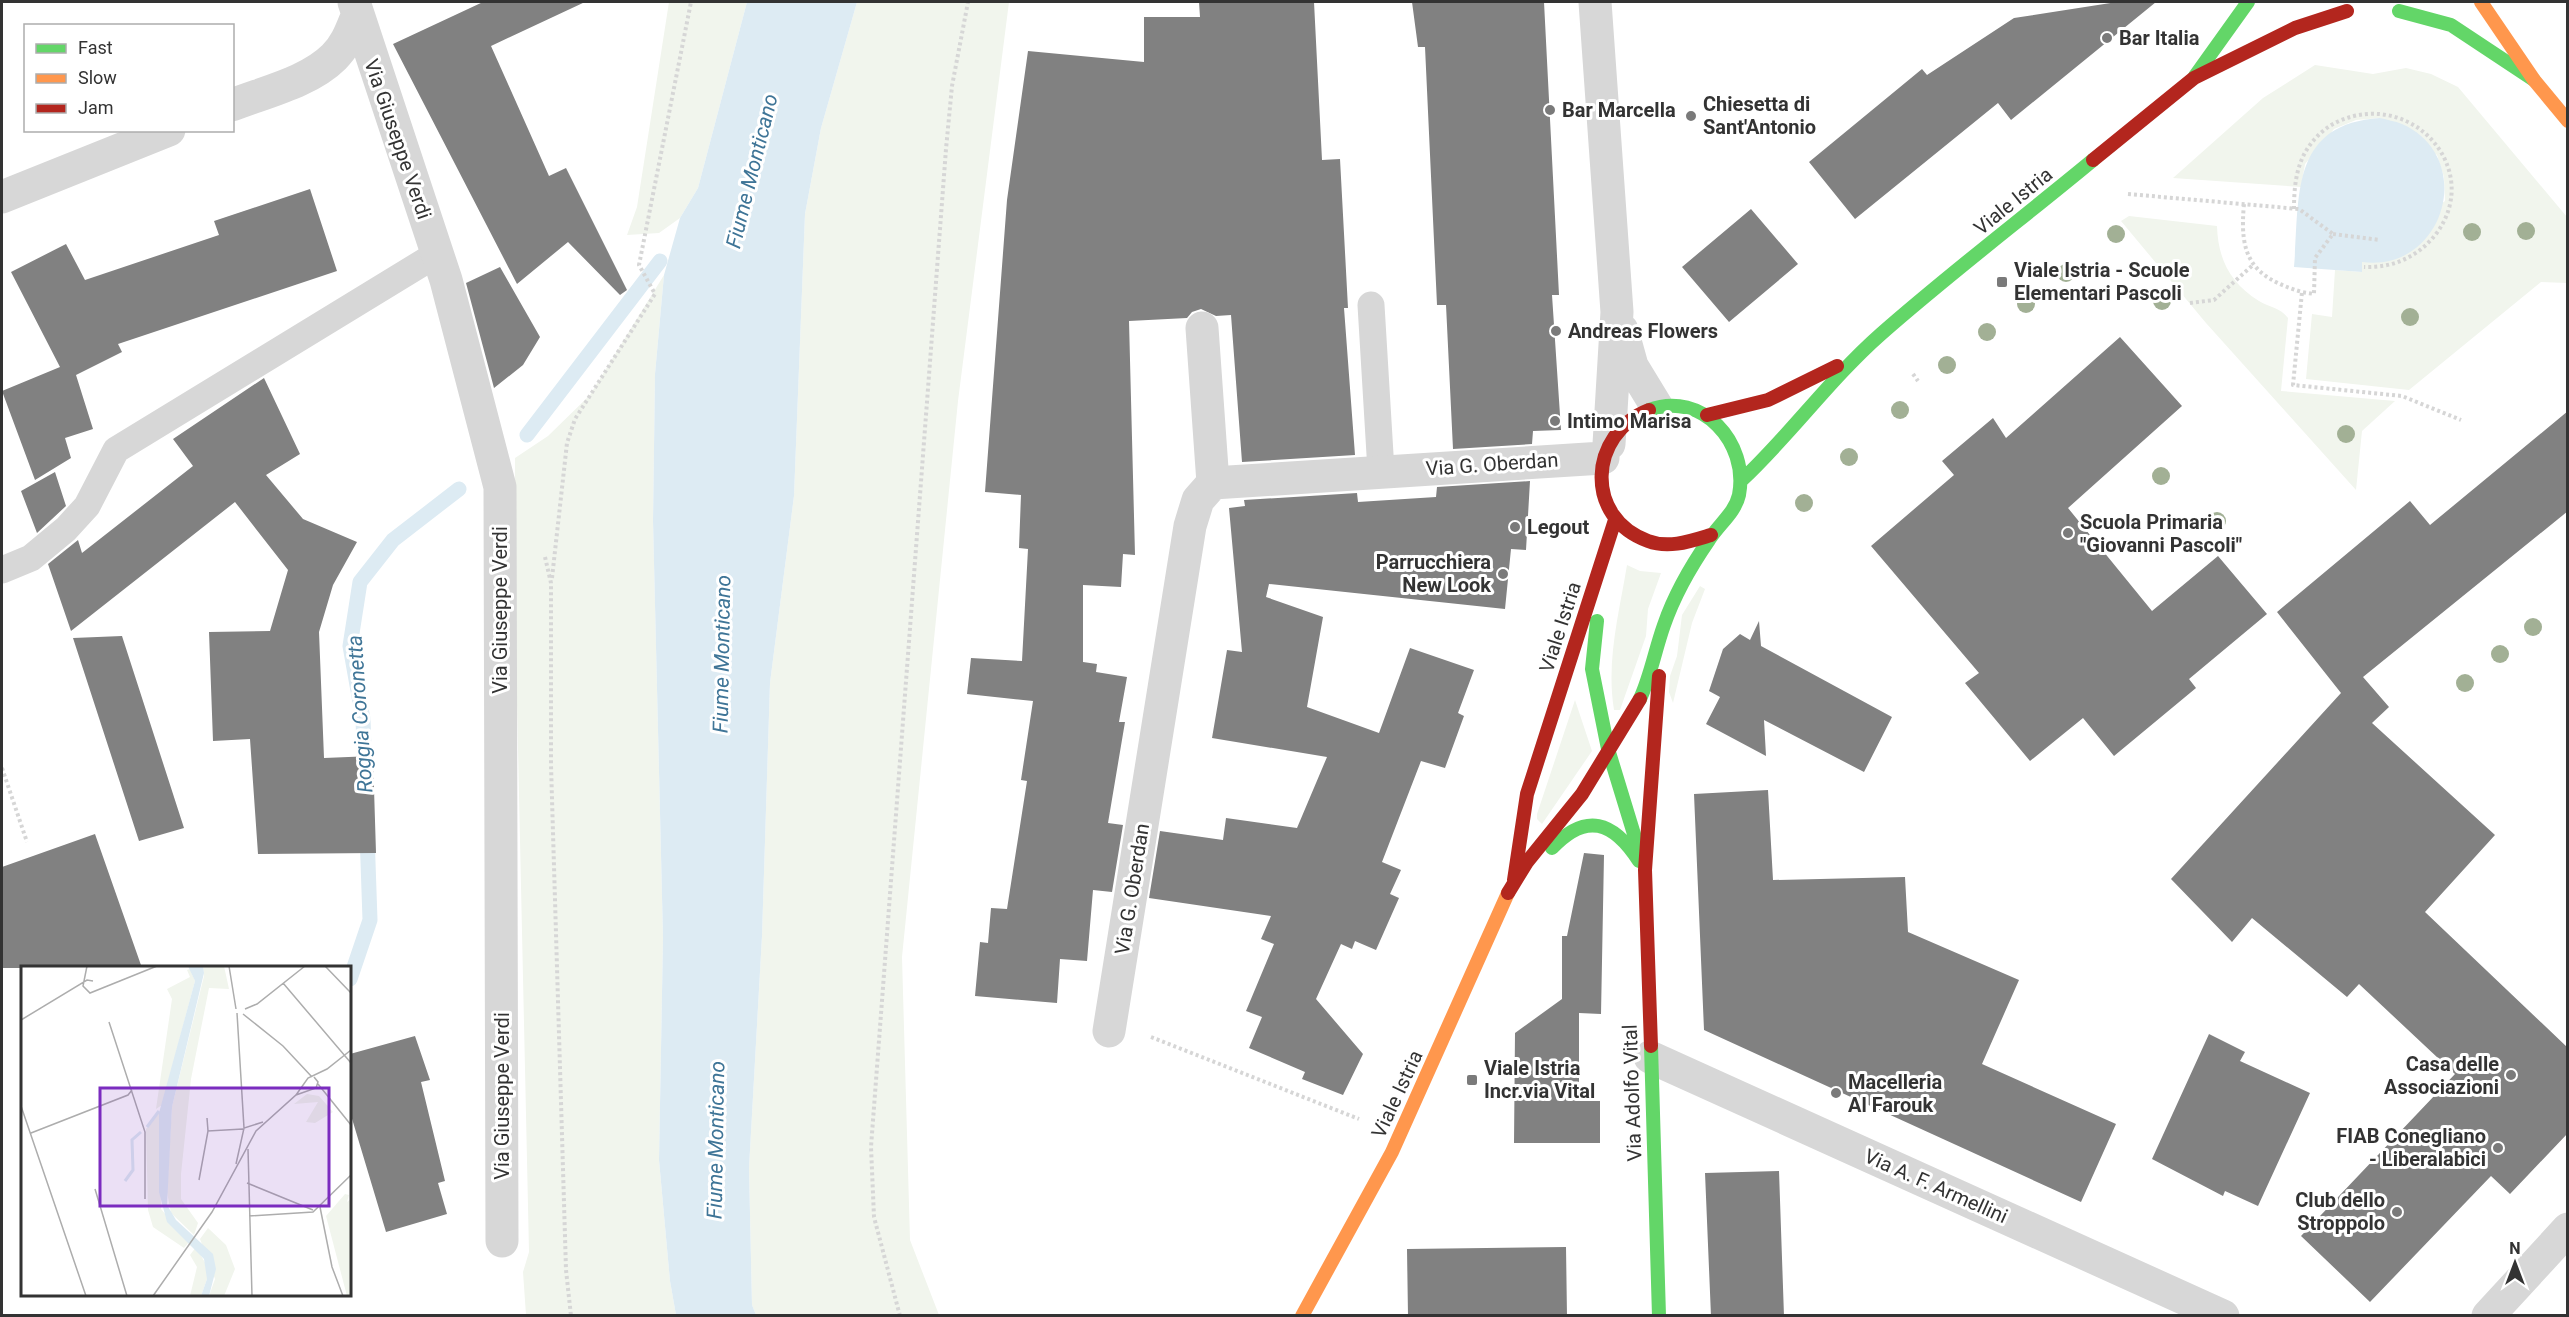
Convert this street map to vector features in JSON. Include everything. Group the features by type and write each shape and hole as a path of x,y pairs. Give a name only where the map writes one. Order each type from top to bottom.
{"street":[{"path":"1595,2 1617,312 1606,451"},
{"name":"Viale Istria","path":"2194,78 2248,2"},
{"path":"2331,2 2347,11 2364,15"},
{"path":"2381,15 2399,11 2417,2"},
{"path":"2481,2 2534,80 2568,121"},
{"path":"234,104 307,75 333,58 345,43 356,9"},
{"name":"Via Giuseppe Verdi","path":"356,9 437,254 500,487 502,1240"},
{"name":"Viale Istria","path":"1742,480 1777,447 1810,406 1857,356 2194,78 2295,28 2347,11"},
{"path":"2399,11 2451,25 2534,80"},
{"path":"2,197 164,132"},
{"path":"1606,451 1621,427 1638,415 1657,407 1632,366 1617,312"},
{"path":"1202,328 1213,483"},
{"name":"Viale Istria","path":"1707,416 1768,400 1857,356"},
{"name":"Viale Istria","path":"1302,1316 1357,1222 1382,1171 1514,881 1579,799 1638,703 1669,609 1711,536 1727,521 1738,501 1742,480 1740,461 1734,443 1722,428 1707,416 1691,409 1657,407"},
{"name":"Viale Istria","path":"1606,451 1601,480 1605,501 1615,520 1631,535 1650,544 1671,547 1692,544 1711,536"},
{"name":"Via G. Oberdan","path":"1109,1031 1190,526 1198,500 1213,483 1606,451"},
{"name":"Viale Istria","path":"1514,881 1527,794 1615,520"},
{"name":"Viale Istria","path":"1602,559 1592,669 1608,749"},
{"name":"Via Adolfo Vital","path":"1659,1316 1645,870 1652,814 1654,709 1669,609"},
{"name":"Via Adolfo Vital","path":"1608,749 1645,870"},
{"path":"1514,881 1573,829 1592,825 1611,829 1623,839 1645,870"},
{"name":"Via A. F. Armellini","path":"1650,1057 2221,1315"},
{"path":"2488,1316 2568,1229"}],"lane":[{"path":"2,570 31,558 66,529 87,506 116,450 437,254"},
{"path":"1371,305 1381,471"}],"path":[{"path":"571,1316 566,1270 552,801 551,583 566,453 575,419 655,294 639,265 691,2"},
{"path":"900,1316 874,1217 872,1147 945,160 952,86 968,2"},
{"path":"2294,209 2300,163 2312,141 2331,124 2354,115 2379,112 2403,118 2424,132 2441,151 2450,175 2450,199 2443,225 2427,245 2406,260 2380,268 2364,267"},
{"path":"2128,194 2299,209 2333,234 2380,240"},
{"path":"2244,204 2243,244 2253,265 2276,285 2314,294 2315,258 2333,234"},
{"path":"2190,303 2214,300 2253,265"},
{"path":"2302,292 2292,385 2402,396 2461,420"},
{"path":"1913,374 1918,381"},
{"path":"543,551 551,583"},
{"path":"2,768 27,842"},
{"path":"1109,1031 1140,1033 1366,1122"}],"shaded area":[{"path":"669,2 747,2 698,188 680,218 659,233 627,235 637,207"},
{"path":"857,2 1009,2 958,401 902,957 910,1240 939,1315 756,1315 752,1305 749,1168 762,936 770,683 794,496 805,214 821,128"},
{"path":"2315,65 2373,74 2406,68 2431,74 2458,87 2567,217 2567,283 2541,282 2409,390 2306,379 2312,314 2332,317 2335,270 2362,272 2362,262 2445,201 2444,177 2437,155 2380,118 2356,120 2334,129 2305,164 2301,187 2173,178 2263,98"},
{"path":"2129,216 2217,226 2223,259 2233,278 2249,294 2282,312 2288,318 2281,391 2395,401 2362,431 2356,490 2206,323 2121,221"},
{"path":"664,275 655,374 653,521 663,938 659,1160 670,1281 676,1315 526,1315 523,1272 529,1252 515,611 515,458 548,436 590,395"},
{"path":"1627,565 1640,571 1661,573 1648,609 1646,636 1620,710 1614,710 1612,656"},
{"path":"1700,586 1705,589 1692,623 1673,703 1669,692 1670,676 1677,656 1682,615"},
{"path":"1575,700 1592,751 1542,824 1537,819 1537,814"}],"water":[{"name":"Fiume Monticano","path":"747,2 857,2 821,128 805,214 794,496 770,683 762,936 749,1168 752,1305 756,1315 676,1315 670,1281 659,1160 663,938 653,521 655,374 664,275 680,218 698,188"},
{"path":"2380,118 2402,124 2425,140 2439,161 2444,186 2441,210 2431,232 2414,250 2390,261 2362,262 2362,272 2294,267 2300,191 2305,168 2314,149 2329,134 2350,123"}],"building":[{"path":"483,2 585,2 491,46 549,176 566,168 627,290 620,295 568,242 517,284 393,44"},
{"path":"1199,2 1314,2 1322,160 1340,159 1348,308 1344,308 1355,455 1242,462 1231,315 1216,316 1201,309 1192,312 1187,318 1129,321 1135,555 1123,554 1121,587 1083,585 1083,662 1097,664 1096,672 1127,677 1119,722 1125,722 1108,823 1123,825 1112,892 1093,890 1087,961 1060,959 1057,1003 975,996 980,942 988,943 991,908 1007,909 1027,781 1021,780 1033,701 967,694 971,658 1022,661 1028,549 1019,548 1021,495 985,492 1007,200 1028,51 1144,62 1144,17 1200,17"},
{"path":"1412,2 1544,2 1559,295 1552,295 1561,430 1533,431 1532,444 1453,449 1446,305 1437,305 1425,47 1418,47"},
{"path":"2117,2 2156,2 2011,120 1998,103 1855,219 1809,162 1922,69 1927,75 2014,18"},
{"path":"310,189 337,271 118,344 122,352 76,375 93,429 65,438 71,458 35,480 2,391 60,367 11,272 66,244 85,280 219,235 214,221"},
{"path":"1751,209 1798,264 1729,322 1682,267"},
{"path":"500,267 540,337 523,365 494,388 466,283"},
{"path":"2120,337 2182,406 2068,508 2152,611 2218,556 2267,614 2189,679 2196,688 2114,756 2083,718 2030,761 1965,683 1979,673 1871,546 1954,475 1942,461 1993,418 2006,438"},
{"path":"264,378 300,454 266,475 303,519 357,542 333,585 319,632 324,758 373,756 376,853 258,854 250,739 213,741 209,632 270,631 288,570 235,502 71,631 48,564 78,540 82,553 193,466 173,439"},
{"path":"2568,411 2568,511 2363,677 2389,707 2372,723 2495,835 2425,912 2568,1048 2568,1133 2510,1194 2491,1176 2370,1302 2301,1236 2455,1074 2359,984 2347,997 2252,918 2232,942 2171,879 2341,693 2277,612 2410,501 2430,525"},
{"path":"55,472 66,506 37,533 21,491"},
{"path":"1530,481 1526,550 1511,549 1505,609 1269,584 1266,597 1323,617 1307,707 1379,733 1410,648 1474,670 1458,713 1464,716 1445,768 1421,761 1382,862 1401,870 1390,894 1399,898 1376,950 1355,941 1352,949 1341,944 1316,999 1363,1054 1343,1095 1302,1079 1305,1072 1249,1048 1262,1017 1246,1011 1274,944 1261,939 1271,916 1149,898 1160,831 1223,840 1226,818 1297,828 1327,757 1212,738 1227,650 1242,652 1229,508 1245,506 1244,500 1357,493 1358,502 1436,497 1437,487"},
{"path":"1759,621 1761,646 1892,717 1864,772 1764,720 1766,756 1706,724 1720,697 1709,691 1723,649 1740,634 1750,640"},
{"path":"122,636 184,828 139,841 73,638"},
{"path":"1768,790 1773,880 1905,877 1908,932 2019,980 1982,1064 2116,1124 2081,1202 1704,1030 1694,794"},
{"path":"95,834 141,966 2,968 2,867"},
{"path":"1584,853 1604,855 1601,1014 1579,1013 1579,1101 1600,1101 1600,1143 1514,1143 1515,1033 1562,999 1562,936 1567,936"},
{"path":"2209,1034 2245,1052 2240,1061 2310,1093 2258,1206 2225,1191 2223,1196 2152,1159"},
{"path":"415,1036 430,1080 421,1082 445,1181 438,1183 447,1214 386,1232 351,1115 351,1054"},
{"path":"1779,1171 1784,1316 1711,1316 1705,1173"},
{"path":"1566,1247 1567,1316 1408,1316 1407,1249"}],"waterway":[{"name":"Roggia Coronetta","path":"527,435 660,261"},
{"name":"Roggia Coronetta","path":"365,776 363,719 350,646 360,582 393,540 459,489"},
{"name":"Roggia Coronetta","path":"351,976 370,920 367,833"}],"traffic: fast":[{"path":"2195,76 2248,2"},
{"path":"2399,11 2451,25 2534,80"},
{"path":"1742,480 1862,351 2093,160"},
{"path":"1640,699 1673,603 1702,550 1734,508 1739,495 1740,476 1737,457 1729,440 1718,426 1703,414 1687,408 1668,406 1649,410"},
{"path":"1597,621 1592,669 1608,749 1641,857"},
{"path":"1552,848 1576,829 1598,826 1619,837 1639,861"},
{"path":"1651,1046 1659,1316"}],"traffic: slow":[{"path":"2481,2 2534,80 2568,121"},
{"path":"1302,1316 1392,1152 1508,893"}],"traffic: jam":[{"path":"2093,160 2194,78 2295,28 2347,11"},
{"path":"1707,415 1768,400 1837,366"},
{"path":"1649,410 1629,422 1614,437 1605,456 1602,476 1604,496 1613,514 1627,530 1648,541 1664,544 1680,543 1711,535"},
{"path":"1514,880 1527,794 1615,520"},
{"path":"1651,1046 1645,870 1659,676"},
{"path":"1508,893 1527,862 1582,794 1640,699"}],"place":[{"name":"Bar Italia","path":"2107,38"},
{"name":"Bar Marcella","path":"1550,110"},
{"name":"Chiesetta di Sant'Antonio","path":"1691,116"},
{"name":"Viale Istria - Scuole Elementari Pascoli","path":"2002,282"},
{"name":"Andreas Flowers","path":"1556,331"},
{"name":"Intimo Marisa","path":"1555,421"},
{"name":"Legout","path":"1515,527"},
{"name":"Scuola Primaria \"Giovanni Pascoli\"","path":"2068,533"},
{"name":"Parrucchiera New Look","path":"1503,574"},
{"name":"Casa delle Associazioni","path":"2511,1075"},
{"name":"Viale Istria Incr.via Vital","path":"1472,1080"},
{"name":"Macelleria Al Farouk","path":"1836,1093"},
{"name":"FIAB Conegliano - Liberalabici","path":"2498,1148"},
{"name":"Club dello Stroppolo","path":"2397,1212"}]}
